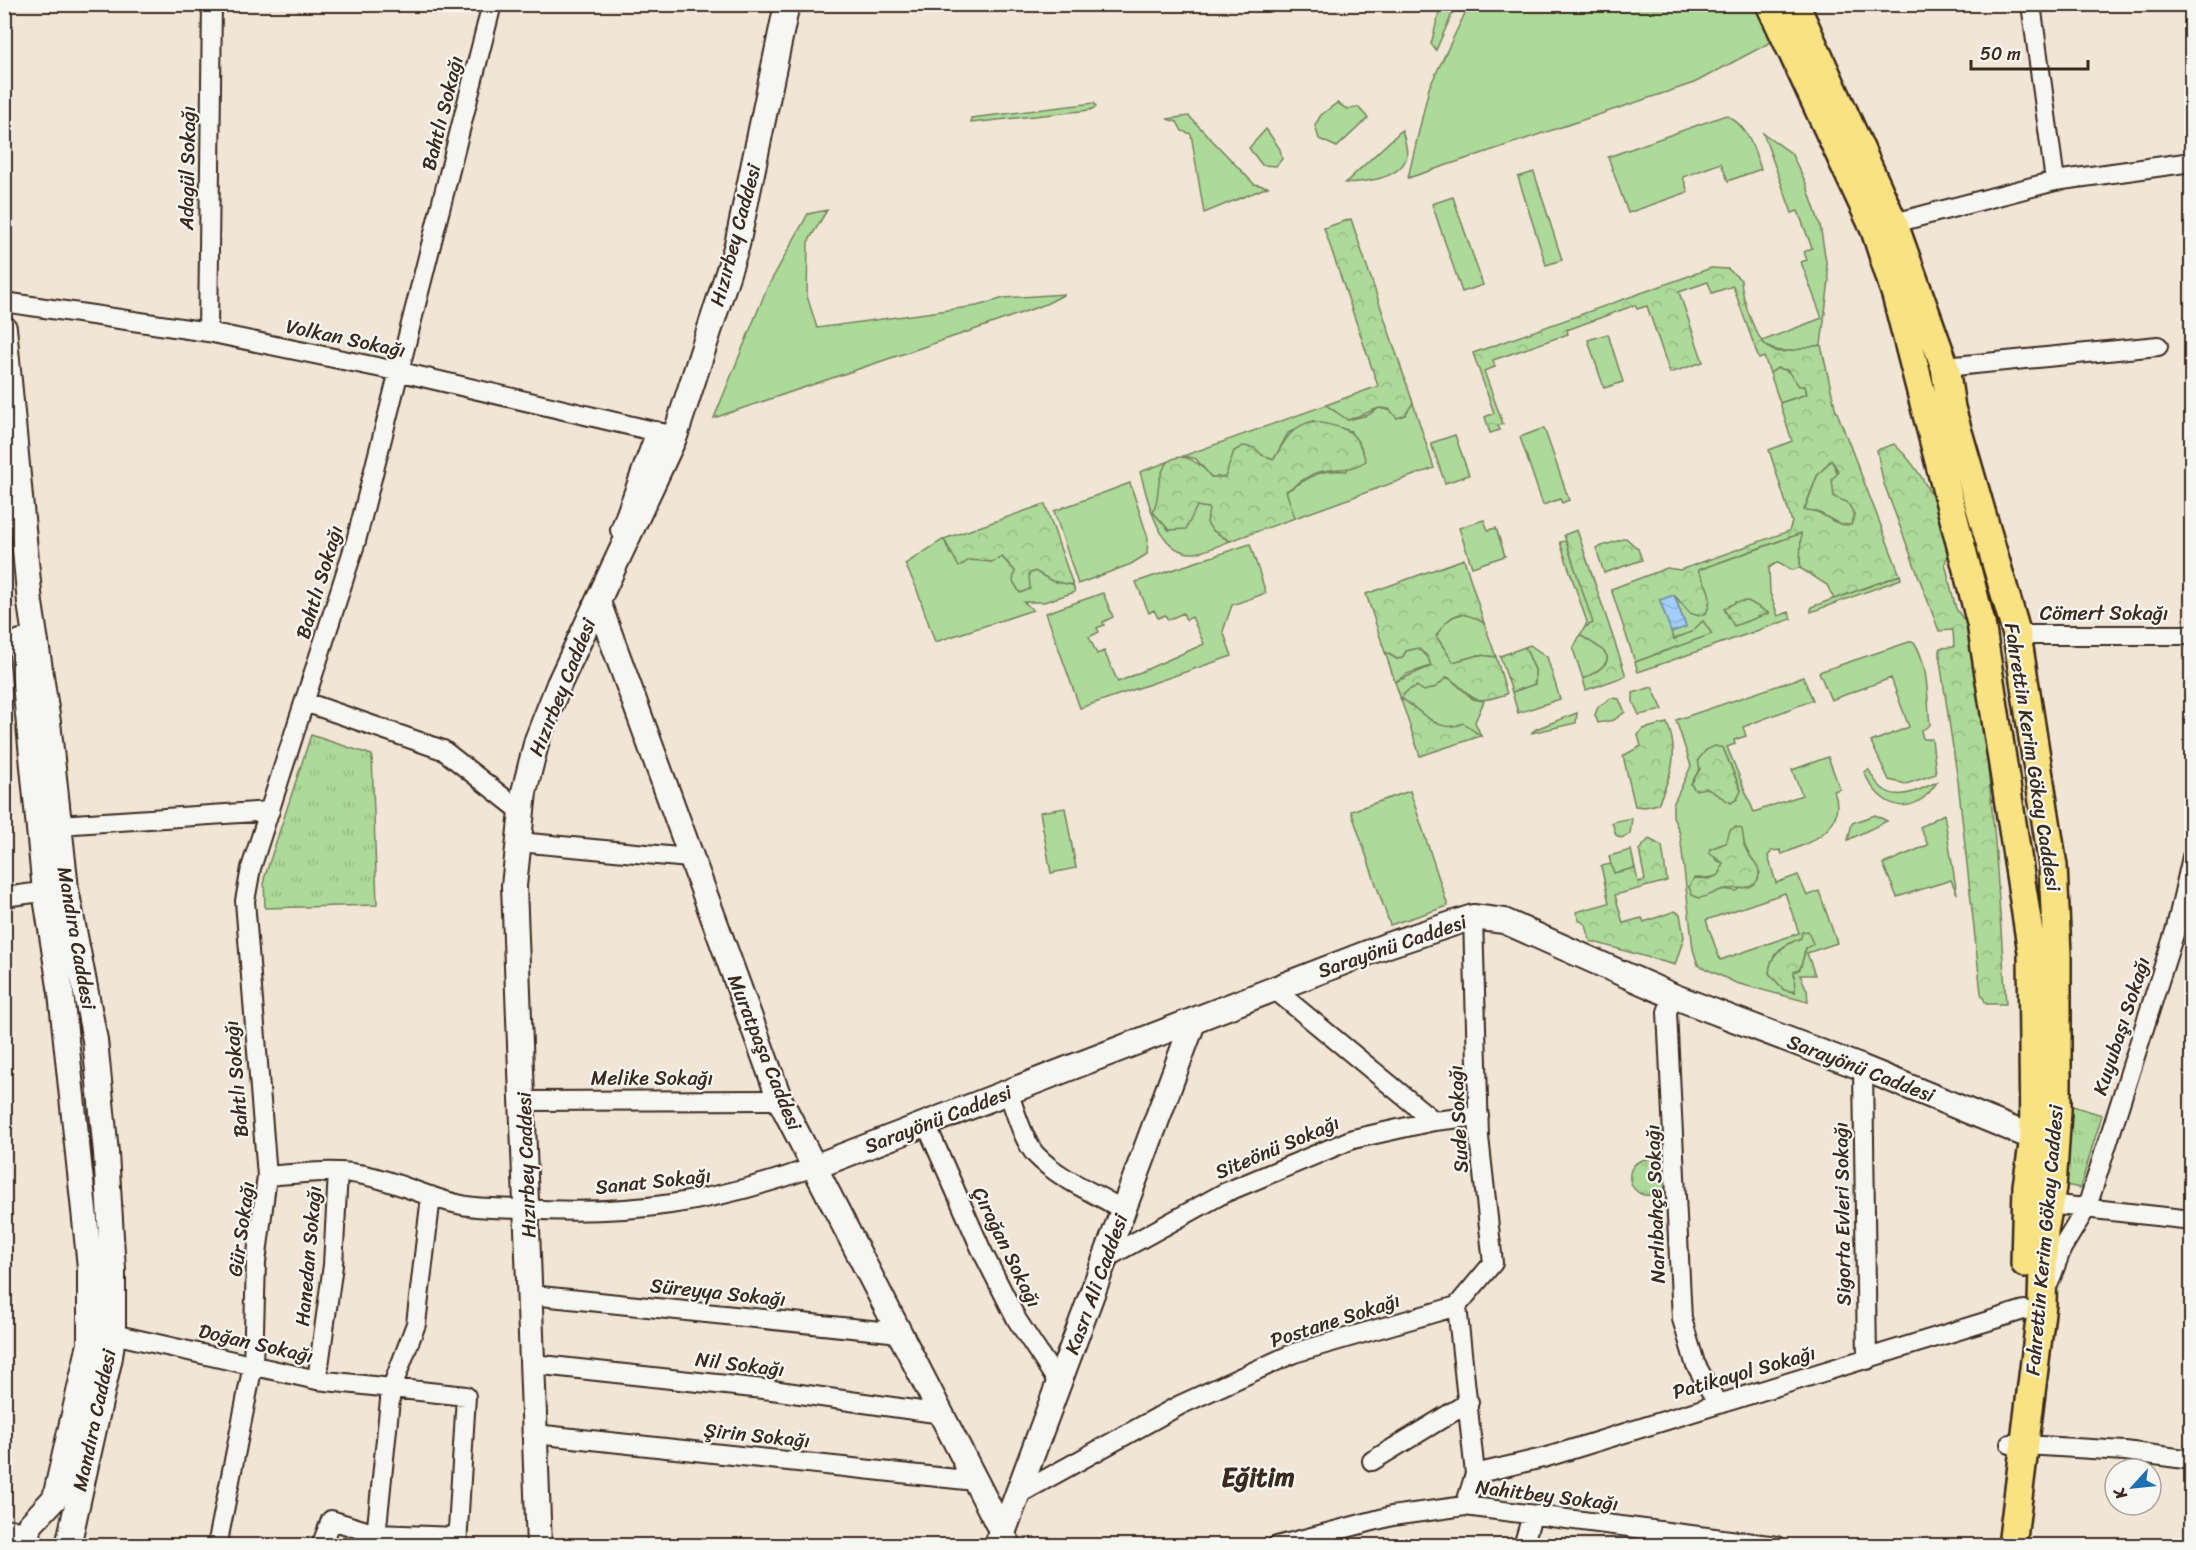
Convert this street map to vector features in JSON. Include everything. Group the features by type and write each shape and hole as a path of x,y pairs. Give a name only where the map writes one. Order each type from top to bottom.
{"main road":[{"name":"Fahrettin Kerim Gökay Caddesi","path":"1770,4 1884,226 1927,413 1981,623 2032,952 2034,1138 2027,1186 2026,1224 2033,1307"},
{"name":"Fahrettin Kerim Gökay Caddesi","path":"1795,4 1884,226 1945,367 1951,408 2017,635 2052,866 2057,954 2057,1111 2049,1204 2033,1307 2017,1444 2012,1545"},
{"path":"2026,1224 2049,1204"},
{"name":"Fahrettin Kerim Gökay Caddesi","path":"1997,1545 2017,1444"}],"street":[{"name":"Adagül Sokağı","path":"208,332 212,4"},
{"name":"Bahtlı Sokağı","path":"267,1176 245,901 252,868 356,541 401,372 492,4"},
{"name":"Hızırbey Caddesi","path":"600,608 737,245 788,4"},
{"path":"2031,4 2055,181"},
{"path":"1884,226 2055,181 2192,162"},
{"name":"Volkan Sokağı","path":"4,302 208,332 401,372 666,434"},
{"name":"Mandıra Caddesi","path":"4,328 30,603 48,722 59,825 56,890 96,1051 106,1153 113,1270 113,1334 68,1540"},
{"path":"1945,367 2158,346"},
{"name":"Hızırbey Caddesi","path":"620,530 666,434"},
{"name":"Mandıra Caddesi","path":"4,482 56,890 61,993 90,1267 90,1344 55,1498 27,1530"},
{"name":"Hızırbey Caddesi","path":"539,1545 514,886 524,792 537,740 600,608 638,540"},
{"name":"Muratpaşa Caddesi","path":"600,608 689,858 780,1100 942,1414 1002,1541"},
{"name":"Cömert Sokağı","path":"2017,635 2192,635"},
{"path":"305,702 443,750 522,812"},
{"path":"59,825 270,811"},
{"path":"519,842 689,858"},
{"name":"Kuyubaşı Sokağı","path":"2033,1307 2062,1248 2087,1207 2176,928 2192,857"},
{"path":"4,897 56,890"},
{"name":"Sarayönü Caddesi","path":"814,1167 1388,945 1473,917 1503,921 1673,996 1863,1068 2034,1138"},
{"name":"Sude Sokağı","path":"1457,1306 1493,1263 1479,1116 1473,917"},
{"path":"1274,989 1434,1121"},
{"name":"Narlıbahçe Sokağı","path":"1673,996 1667,1012 1683,1319 1695,1363 1717,1403"},
{"name":"Kasrı Ali Caddesi","path":"1002,1541 1017,1495 1194,1020"},
{"name":"Sigorta Evleri Sokağı","path":"1863,1068 1867,1360"},
{"path":"1008,1091 1036,1155 1069,1181 1092,1191 1123,1210"},
{"name":"Melike Sokağı","path":"523,1101 780,1100"},
{"name":"Siteönü Sokağı","path":"1106,1257 1224,1193 1342,1143 1434,1121 1479,1116"},
{"name":"Çırağan Sokağı","path":"926,1124 991,1270 1017,1320 1059,1384"},
{"name":"Sanat Sokağı","path":"527,1209 557,1211 629,1209 699,1201 763,1185 814,1167"},
{"name":"Gür Sokağı","path":"217,1545 253,1365 256,1262 267,1176 338,1172 360,1174 463,1205 527,1209"},
{"name":"Hanedan Sokağı","path":"317,1380 333,1265 338,1172"},
{"path":"376,1539 391,1390 416,1324 431,1196"},
{"path":"2049,1204 2192,1220"},
{"name":"Süreyya Sokağı","path":"531,1295 900,1333"},
{"path":"1457,1306 1475,1474 1465,1506"},
{"name":"Postane Sokağı","path":"1017,1495 1180,1405 1294,1353 1457,1306"},
{"name":"Patikayol Sokağı","path":"1475,1474 1547,1457 2033,1307"},
{"name":"Doğan Sokağı","path":"113,1334 317,1380 391,1390 466,1396 457,1541"},
{"name":"Nil Sokağı","path":"533,1364 772,1390 942,1414"},
{"path":"1372,1461 1469,1402"},
{"name":"Şirin Sokağı","path":"535,1434 975,1480"},
{"path":"2017,1444 2125,1451 2192,1460"},
{"name":"Nahitbey Sokağı","path":"1277,1545 1392,1516 1465,1506 1675,1540 1777,1545"},
{"path":"27,1530 60,1514 68,1540"},
{"path":"1523,1545 1532,1516"},
{"path":"321,1545 332,1520 376,1539 457,1541"}],"green space":[{"path":"1441,5 1456,5 1436,50 1431,44"},
{"path":"1469,5 1756,5 1773,41 1694,83 1408,178 1429,88"},
{"path":"1094,103 1096,107 1090,110 971,123 971,118"},
{"path":"1337,103 1347,109 1358,107 1368,118 1337,147 1319,139 1315,125 1321,115"},
{"path":"1726,115 1745,131 1761,169 1728,181 1721,163 1683,177 1688,192 1628,213 1608,157"},
{"path":"1189,116 1254,184 1268,187 1204,213 1191,134 1182,131 1177,122 1167,119"},
{"path":"1266,129 1280,149 1282,159 1276,166 1262,165 1249,148"},
{"path":"1402,130 1407,152 1402,166 1388,176 1345,183"},
{"path":"1763,133 1791,153 1806,183 1820,225 1829,280 1821,345 1781,351 1774,350 1762,341 1822,318 1801,262 1807,260 1804,252 1812,248 1798,211 1792,213"},
{"path":"1534,172 1562,260 1546,265 1518,177"},
{"path":"1453,197 1483,285 1462,292 1432,204"},
{"path":"827,210 808,242 807,296 817,328 977,306 1004,298 1065,294 1046,304 988,325 714,418 767,288 808,214"},
{"path":"1351,219 1413,403 1405,415 1397,418 1389,409 1379,408 1348,420 1326,405 1378,386 1324,228"},
{"path":"1711,268 1728,269 1741,280 1744,299 1752,323 1764,343 1771,349 1784,352 1821,345 1835,407 1900,575 1834,599 1827,585 1800,568 1801,533 1698,570 1710,596 1706,613 1699,616 1690,613 1674,595 1660,601 1674,639 1691,632 1703,621 1712,634 1635,662 1611,589 1667,568 1680,570 1789,531 1792,522 1769,450 1792,441 1780,403 1807,394 1805,386 1799,386 1787,370 1777,368 1770,373 1764,357 1759,359 1733,286 1712,293 1708,282 1679,292 1703,362 1670,373 1647,306 1637,309 1635,305 1567,330 1568,334 1493,360 1495,367 1484,371 1503,424 1498,425 1500,430 1490,433 1485,417 1494,413 1473,353","holes":["1831,460 1839,472 1832,479 1834,497 1847,502 1855,515 1851,525 1837,523 1817,512 1804,510 1817,476"]},
{"path":"1608,334 1623,382 1604,388 1588,340"},
{"path":"1777,368 1796,377 1807,394 1780,403 1770,373"},
{"path":"1413,403 1434,468 1295,518 1285,492 1320,473 1347,471 1351,431 1313,421 1288,433 1274,459 1262,455 1225,478 1211,477 1196,459 1183,456 1326,405 1348,420 1368,415 1379,408 1405,414"},
{"path":"1313,421 1348,431 1358,441 1366,461 1354,467 1314,473 1286,491 1295,518 1230,541 1212,530 1207,523 1209,508 1197,506 1186,529 1169,530 1153,512 1161,475 1171,460 1178,457 1192,460 1211,477 1225,477 1234,451 1243,446 1255,448 1262,455 1274,459 1293,431"},
{"path":"1544,428 1569,500 1562,503 1560,499 1543,505 1520,437"},
{"path":"1455,435 1469,475 1445,483 1431,443"},
{"path":"1894,444 1922,479 1941,519 1951,548 1945,563 1956,609 1970,628 1977,655 1995,841 2006,1004 1986,1004 1981,993 1958,781 1940,661 1940,648 1954,647 1953,630 1939,631 1883,481 1877,450"},
{"path":"1831,460 1855,514 1851,525 1838,523 1816,512 1804,511 1817,476"},
{"path":"1170,461 1153,512 1169,530 1197,506 1209,508 1212,530 1230,541 1194,553 1181,551 1171,545 1163,535 1151,510 1140,472"},
{"path":"1130,483 1148,538 1147,554 1131,564 1078,584 1054,511"},
{"path":"1045,504 1073,585 1052,581 1035,571 1029,574 1030,589 1020,593 1013,581 1015,571 1002,557 991,562 969,560 959,567 944,539"},
{"path":"1484,520 1488,530 1496,528 1505,556 1472,567 1459,528"},
{"path":"1577,530 1626,676 1586,690 1583,679 1603,666 1607,661 1607,656 1580,635 1585,627 1593,623 1564,535"},
{"path":"1802,533 1800,568 1792,570 1778,562 1769,568 1770,593 1778,616 1789,612 1791,619 1638,672 1635,662 1711,634 1692,632 1674,640 1671,632 1686,626 1674,595 1690,613 1698,570"},
{"path":"1626,538 1638,549 1642,560 1604,573 1596,548"},
{"path":"944,539 950,554 991,562 1002,557 1015,571 1014,581 1035,571 1052,581 1073,585 1075,592 1044,602 1024,602 1033,610 935,642 916,587 905,564"},
{"path":"1566,541 1594,624 1585,627 1587,622 1560,542"},
{"path":"1250,544 1266,593 1232,605 1223,631 1232,656 1080,708 1046,613 1103,593 1113,617 1097,628 1099,632 1089,637 1097,654 1104,651 1118,682 1204,644 1192,617 1186,620 1183,613 1168,620 1165,615 1158,618 1154,610 1149,613 1136,582"},
{"path":"1464,559 1484,623 1468,615 1456,615 1446,622 1436,636 1453,662 1479,655 1496,657 1507,694 1479,700 1447,677 1436,687 1424,691 1417,686 1408,690 1401,698 1430,720 1446,726 1463,723 1481,736 1420,756 1395,682 1431,666 1428,657 1418,648 1406,651 1402,658 1397,659 1385,652 1366,594"},
{"path":"1900,575 1901,579 1811,612 1811,607"},
{"path":"1748,601 1769,613 1734,626 1724,609 1736,602"},
{"path":"1461,614 1470,614 1484,623 1496,657 1479,655 1453,662 1436,636 1447,619"},
{"path":"1580,635 1607,656 1607,661 1603,666 1583,679 1573,649"},
{"path":"1914,642 1919,651 1925,671 1930,725 1921,731 1923,739 1932,739 1936,774 1906,784 1889,780 1871,742 1909,727 1891,678 1831,700 1819,672"},
{"path":"1530,645 1547,657 1560,699 1518,713 1512,692 1535,684 1535,670 1525,647"},
{"path":"1525,647 1535,670 1535,684 1512,692 1500,656"},
{"path":"1418,648 1428,657 1431,666 1407,674 1395,682 1385,652 1397,659 1402,658 1406,651"},
{"path":"1447,676 1473,699 1484,701 1475,722 1481,736 1463,724 1446,727 1438,724 1400,698 1408,690"},
{"path":"1803,677 1813,700 1743,727 1746,736 1734,740 1735,744 1727,747 1754,812 1802,795 1792,770 1828,757 1840,789 1834,791 1837,804 1836,815 1824,833 1793,850 1782,854 1780,850 1772,851 1768,856 1776,883 1798,875 1807,896 1819,891 1837,943 1807,953 1815,975 1800,975 1807,990 1808,1002 1736,983 1698,965 1693,949 1680,834 1673,816 1673,805 1691,766 1676,720","holes":["1723,748 1741,790 1737,799 1691,784 1700,768","1743,836 1744,845 1760,873 1737,891 1689,887 1694,879 1714,877 1721,873 1723,863 1716,860 1710,849 1726,843 1730,837","1785,893 1799,933 1720,960 1706,920","1802,938 1806,948 1800,969 1794,972 1795,992 1784,990 1769,973 1772,960 1779,950"]},
{"path":"1652,687 1663,710 1639,715 1633,702 1633,693"},
{"path":"1611,698 1619,699 1625,712 1614,720 1598,723 1595,715 1598,707"},
{"path":"1577,713 1576,723 1531,733 1536,729"},
{"path":"1667,723 1671,734 1673,755 1667,783 1658,804 1645,807 1635,806 1623,756 1641,746 1638,735 1643,729"},
{"path":"311,735 372,755 377,905 265,908 264,879"},
{"path":"1715,746 1723,748 1741,791 1737,799 1731,803 1706,788 1695,790 1691,784 1700,769 1698,760 1706,750"},
{"path":"1869,770 1883,789 1890,793 1917,791 1937,782 1918,802 1897,805 1879,795 1871,785 1864,772"},
{"path":"1410,791 1448,906 1390,925 1351,811"},
{"path":"1065,808 1076,868 1051,873 1040,812"},
{"path":"1944,814 1957,894 1951,880 1897,897 1883,864 1928,845 1920,827"},
{"path":"1875,815 1887,821 1848,840 1852,823"},
{"path":"1632,818 1630,834 1621,838 1616,835 1612,822"},
{"path":"1736,827 1742,829 1746,850 1759,870 1755,884 1744,888 1721,890 1699,898 1692,895 1689,887 1694,878 1709,879 1719,875 1723,863 1709,853 1710,849 1726,843 1730,830"},
{"path":"1649,839 1662,846 1667,881 1615,895 1623,923 1642,918 1644,922 1675,911 1680,914 1684,937 1675,965 1590,941 1586,925 1579,920 1576,912 1609,903 1601,866 1611,864 1614,873 1635,868 1638,882 1645,880 1639,850"},
{"path":"1631,850 1635,868 1613,874 1609,856"},
{"path":"1808,931 1813,944 1806,948 1800,969 1794,972 1795,992 1784,990 1769,973 1772,960 1783,947 1801,938 1802,932"},
{"path":"2066,1104 2102,1115 2080,1188 2061,1184"},
{"path":"1666,1157 1668,1193 1644,1195 1639,1193 1630,1180 1634,1166 1644,1159"}],"water":[{"path":"1674,595 1686,627 1671,632 1660,600"}],"district":[{"name":"Eğitim","path":"1258,1477"}]}
